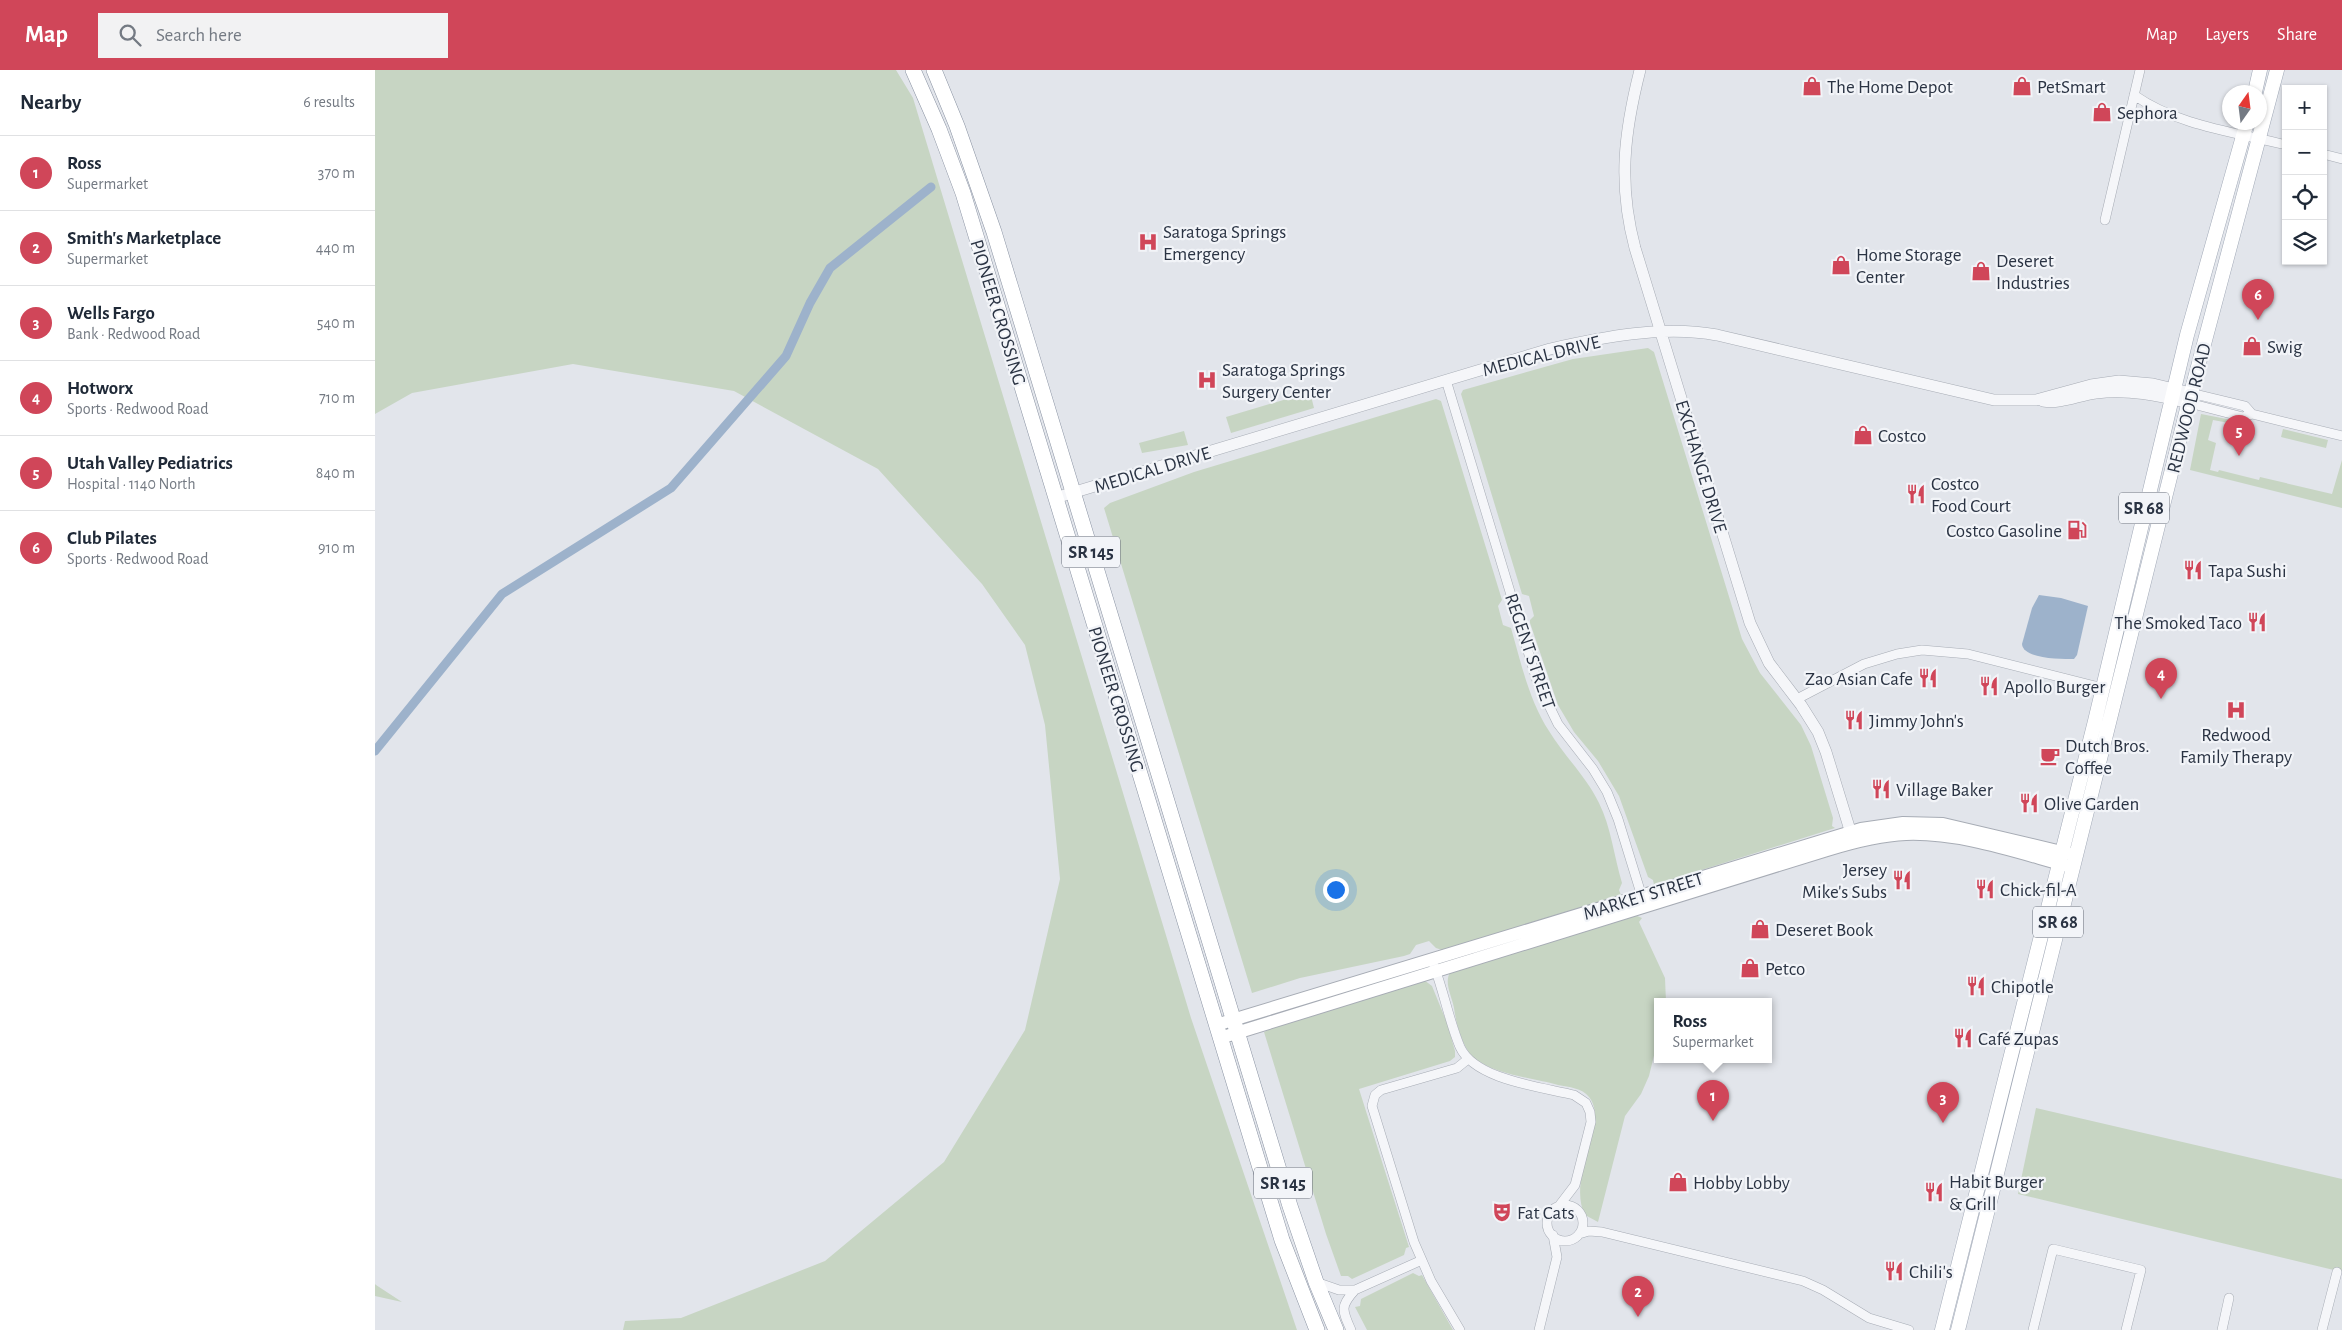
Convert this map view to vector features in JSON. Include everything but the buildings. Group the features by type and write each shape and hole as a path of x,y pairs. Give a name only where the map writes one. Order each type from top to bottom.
{"highway":[{"name":"PIONEER CROSSING","path":"913,70 939,129 963,193 1282,1240 1317,1330"},
{"name":"PIONEER CROSSING","path":"934,70 957,126 994,232 1235,1026 1316,1282 1336,1330"}],"main road":[{"path":"2257,85 2261,70"},
{"name":"REDWOOD ROAD","path":"1942,1330 2277,70"},
{"name":"REDWOOD ROAD","path":"1958,1330 2067,859 2103,688 2173,393 2187,335 2244,130"},
{"name":"MARKET STREET","path":"1218,1031 1903,823 1943,824 2067,859"}],"street":[{"name":"EXCHANGE DRIVE","path":"1640,70 1625,140 1626,199 1633,240 1750,623 1769,663 1797,699 1822,740 1852,837"},
{"path":"2105,220 2140,70"},
{"path":"2134,95 2153,108 2174,117 2222,124"},
{"path":"2248,130 2259,138 2282,144"},
{"path":"2327,155 2342,159"},
{"name":"MEDICAL DRIVE","path":"1055,498 1567,345 1662,332 1691,331 1717,335 1982,398 2054,402 2087,394 2112,392 2173,393 2190,398"},
{"name":"REGENT STREET","path":"1446,380 1537,681 1557,724 1593,769 1607,792 1618,819 1643,901"},
{"path":"2190,398 2245,406 2252,414 2342,436"},
{"path":"1797,699 1864,664 1897,654 1922,650 1968,654 2103,688"},
{"path":"1433,965 1460,1047 1468,1059 1478,1068 1489,1074 1574,1095 1586,1103 1590,1112 1591,1122 1575,1185 1559,1206 1552,1211 1548,1219 1549,1228 1557,1248 1557,1262"},
{"path":"1460,1330 1422,1260 1403,1213 1372,1109 1372,1102 1381,1090 1457,1068 1468,1059"},
{"path":"1539,1330 1557,1262 1563,1249 1577,1236 1583,1226 1575,1185"},
{"path":"1559,1206 1571,1206 1590,1225 1602,1232"},
{"path":"1553,1235 1563,1240 1589,1231 1602,1232 1803,1281 1823,1290 1869,1318 1909,1330"},
{"path":"2033,1330 2053,1249 2141,1270 2126,1330"},
{"path":"1351,1330 1343,1308 1346,1299 1355,1290 1422,1260"},
{"path":"2326,1329 2337,1272"},
{"path":"1316,1282 1339,1290 1355,1290"},
{"path":"2222,1330 2229,1298"}],"green space":[{"path":"375,70 896,70 913,98 1191,1018 1297,1330 623,1330 625,1321 681,1318 825,1261 944,1162 1025,1030 1060,879 1045,725 1025,645 982,584 878,469 734,391 573,364 412,393 375,414"},
{"path":"1648,348 1654,352 1742,639 1760,673 1801,725 1811,746 1833,818 1832,826 1835,828 1654,885 1653,880 1648,877 1619,796 1598,761 1574,732 1558,705 1530,623 1534,616 1529,596 1522,594 1461,394 1463,390 1573,359"},
{"path":"1310,392 1314,408 1231,433 1226,417"},
{"path":"1436,399 1441,401 1502,600 1498,606 1503,625 1511,628 1526,681 1542,719 1594,793 1603,812 1622,883 1619,890 1621,895 1442,950 1436,948 1429,941 1416,945 1410,954 1404,956 1300,978 1252,993 1104,508 1110,503 1194,472"},
{"path":"2201,414 2242,422 2253,432 2249,438 2229,423 2213,420 2208,440 2216,443 2210,470 2218,472 2219,470 2259,480 2260,477 2332,494 2342,460 2342,508 2190,470"},
{"path":"2283,429 2328,440 2326,448 2281,437"},
{"path":"1184,431 1188,445 1142,453 1139,443"},
{"path":"1635,915 1642,918 1639,922 1665,978 1666,998 1654,998 1654,1055 1649,1076 1641,1094 1625,1116 1598,1222 1585,1215 1581,1200 1583,1168 1595,1121 1594,1108 1589,1097 1575,1088 1496,1070 1484,1065 1475,1058 1465,1046 1457,1024 1449,989 1448,980 1451,971"},
{"path":"1424,980 1432,986 1447,1023 1455,1057 1450,1061 1359,1089 1409,1247 1406,1248 1404,1255 1352,1279 1348,1276 1341,1276 1326,1234 1264,1032"},
{"path":"2036,1108 2342,1179 2342,1272 2018,1194"},
{"path":"1413,1273 1419,1276 1422,1275 1453,1330 1367,1330 1355,1307 1360,1306 1361,1299"},
{"path":"376,1285 402,1302 375,1296"}],"water":[{"path":"2039,595 2061,598 2088,606 2077,655 2074,659 2043,657 2029,653 2024,649 2022,644 2032,608"}],"waterway":[{"path":"375,751 502,594 671,488 786,356 810,303 830,268 931,187"}],"place":[{"name":"The Home Depot","path":"1812,86"},
{"name":"PetSmart","path":"2022,86"},
{"name":"Sephora","path":"2102,112"},
{"name":"Saratoga Springs Emergency","path":"1148,242"},
{"name":"Home Storage Center","path":"1841,265"},
{"name":"Deseret Industries","path":"1981,271"},
{"name":"Club Pilates","path":"2258,320"},
{"name":"Swig","path":"2252,346"},
{"name":"Saratoga Springs Surgery Center","path":"1207,380"},
{"name":"Costco","path":"1863,435"},
{"name":"Utah Valley Pediatrics","path":"2239,456"},
{"name":"Costco Food Court","path":"1916,494"},
{"name":"Costco Gasoline","path":"2077,530"},
{"name":"Tapa Sushi","path":"2193,570"},
{"name":"The Smoked Taco","path":"2257,622"},
{"name":"Zao Asian Cafe","path":"1928,678"},
{"name":"Apollo Burger","path":"1989,686"},
{"name":"Hotworx","path":"2161,699"},
{"name":"Redwood Family Therapy","path":"2236,710"},
{"name":"Jimmy John's","path":"1854,720"},
{"name":"Dutch Bros. Coffee","path":"2050,756"},
{"name":"Village Baker","path":"1881,789"},
{"name":"Olive Garden","path":"2029,803"},
{"name":"Jersey Mike's Subs","path":"1902,880"},
{"name":"Chick-fil-A","path":"1985,889"},
{"name":"Deseret Book","path":"1760,929"},
{"name":"Petco","path":"1750,968"},
{"name":"Chipotle","path":"1976,986"},
{"name":"Café Zupas","path":"1963,1038"},
{"name":"Ross","path":"1713,1121"},
{"name":"Wells Fargo","path":"1943,1123"},
{"name":"Hobby Lobby","path":"1678,1182"},
{"name":"Habit Burger & Grill","path":"1934,1192"},
{"name":"Fat Cats","path":"1502,1212"},
{"name":"Chili's","path":"1894,1271"},
{"name":"Smith's Marketplace","path":"1638,1317"}]}
